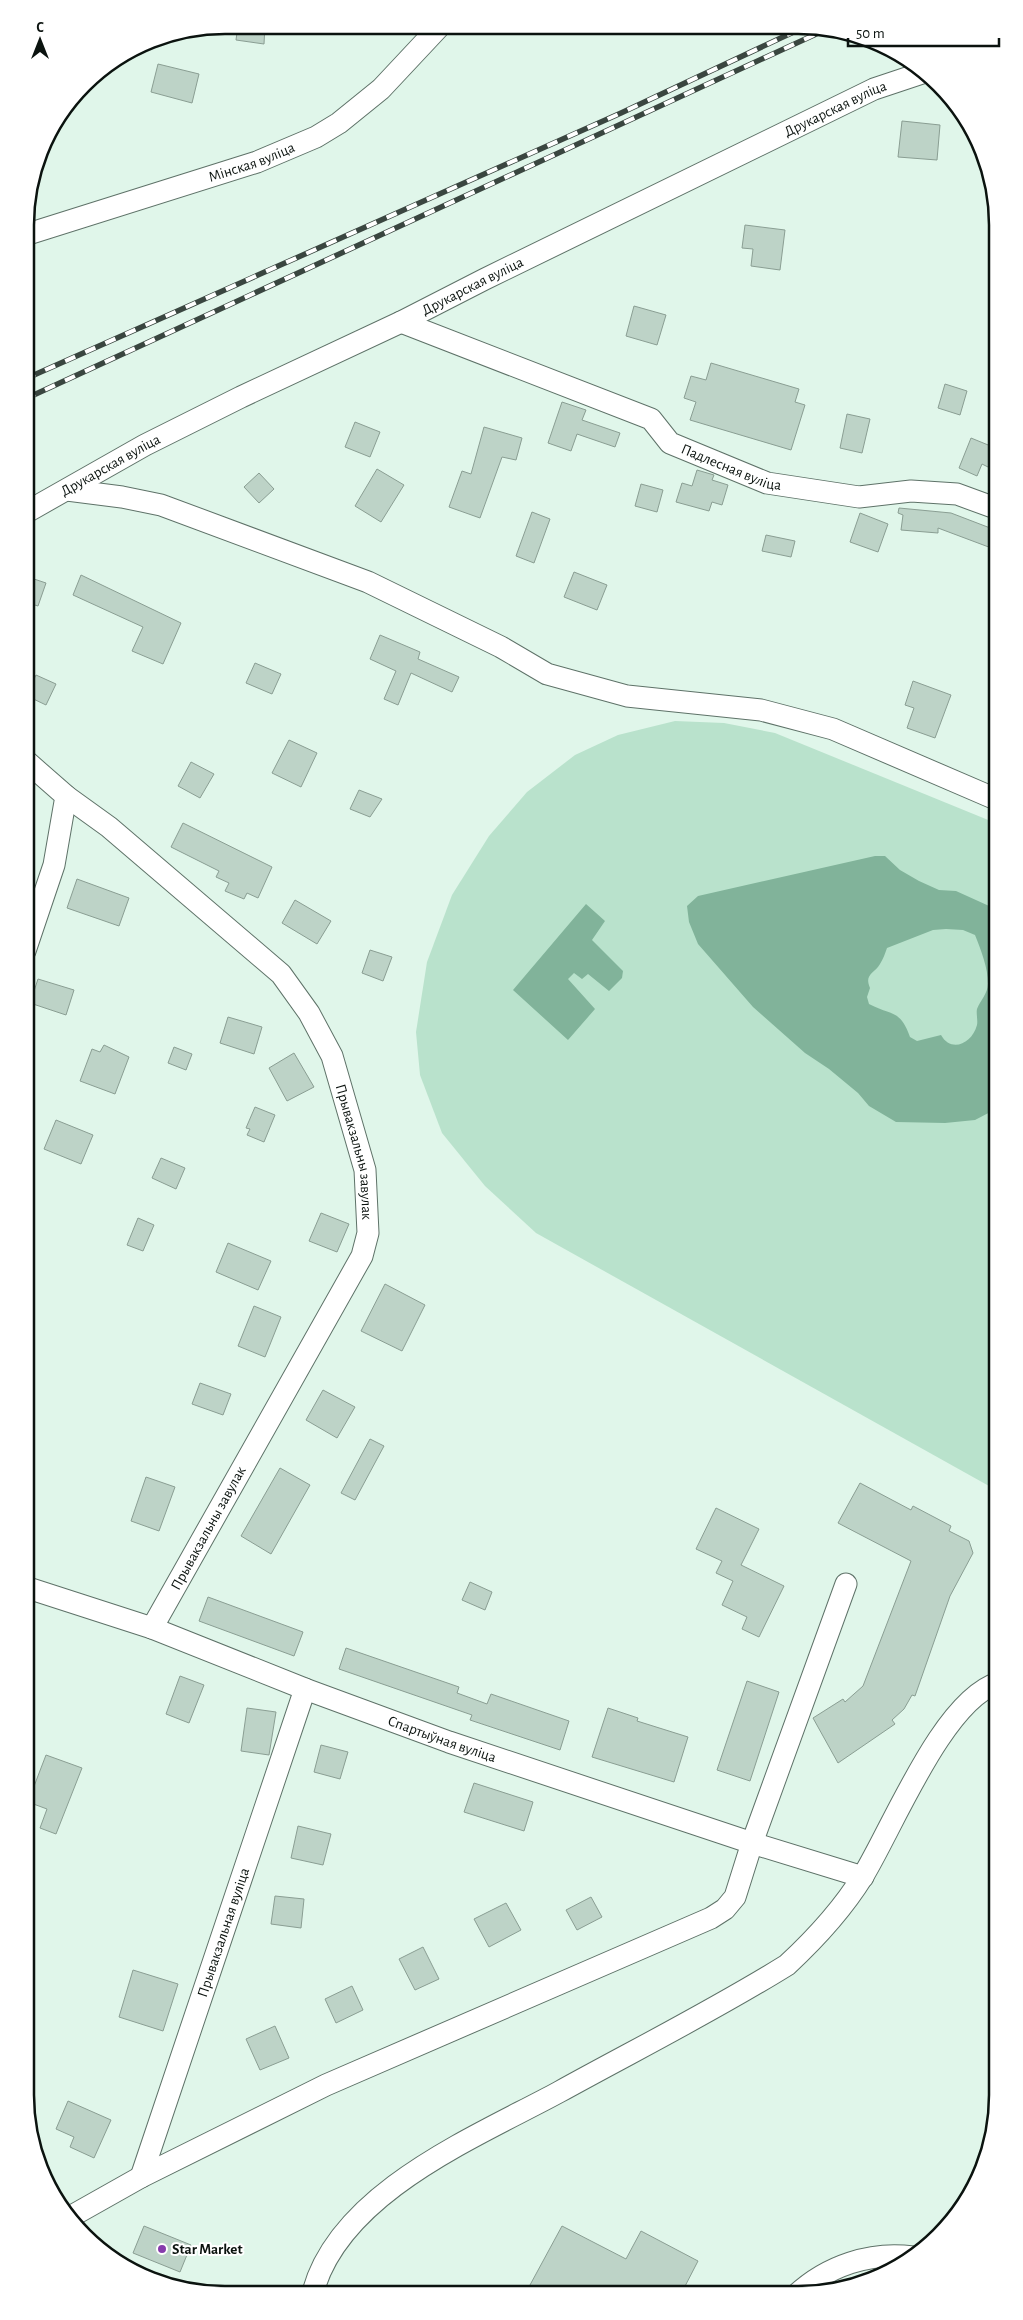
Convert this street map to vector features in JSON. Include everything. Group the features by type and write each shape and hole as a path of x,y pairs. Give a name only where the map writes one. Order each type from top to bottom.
{"street":[{"name":"Мінская вуліца","path":"34,232 257,162 316,137 381,90 433,34"},
{"name":"Друкарская вуліца","path":"34,508 145,445 232,401 401,322 484,279 832,109 874,89 916,75"},
{"name":"Падлесная вуліца","path":"401,322 651,419 670,442 768,483 859,497 911,490 957,494 989,506"},
{"path":"67,490 122,497 161,505 368,582 502,647 547,674 627,696 761,710 833,729 989,796"},
{"path":"34,768 66,796 54,865 34,924"},
{"name":"Прывакзальны завулак","path":"66,796 124,839 281,974 308,1013 332,1056 365,1170 368,1233 362,1256 152,1628"},
{"path":"75,2214 141,2177 326,2085 711,1918 725,1909 735,1898 752,1843 846,1584"},
{"name":"Спартыўная вуліца","path":"34,1590 152,1628 305,1689 449,1742 752,1843 863,1877"},
{"path":"316,2286 332,2252 356,2220 394,2186 436,2157 531,2107 787,1965 814,1940 863,1877 948,1726 974,1696 989,1688"},
{"name":"Прывакзальная вуліца","path":"141,2177 305,1689"},
{"path":"806,2286 810,2282 849,2263 891,2255 901,2256"}],"shaded area":[{"path":"675,721 724,723 775,733 989,820 989,1486 536,1233 485,1186 442,1133 420,1075 416,1032 427,962 452,895 489,836 527,792 575,755 618,735"},
{"path":"875,856 885,856 900,870 939,890 956,891 989,906 989,1113 975,1120 945,1123 896,1122 869,1106 858,1093 829,1069 805,1053 753,1007 698,944 689,922 687,906 698,896","holes":["933,930 963,930 975,935 984,959 988,984 987,991 977,1009 977,1023 974,1032 966,1041 961,1044 950,1044 941,1035 917,1041 910,1037 899,1017 869,1004 867,997 870,988 868,980 880,964 887,948"]},
{"path":"586,904 605,921 592,940 623,971 622,978 609,991 588,974 582,979 574,973 568,979 595,1009 568,1040 513,990"}],"building":[{"path":"237,34 265,34 264,44 236,40"},
{"path":"158,64 199,74 192,103 151,92"},
{"path":"902,121 940,125 937,160 898,157"},
{"path":"745,225 785,230 780,270 751,266 753,249 742,248"},
{"path":"634,306 666,315 657,345 626,336"},
{"path":"711,363 799,389 795,402 805,405 791,450 690,420 696,402 684,398 691,376 706,380"},
{"path":"945,384 967,391 960,415 938,408"},
{"path":"562,402 586,410 582,420 620,433 615,447 577,434 571,451 548,443"},
{"path":"847,414 870,419 862,453 840,448"},
{"path":"355,422 380,432 370,457 345,447"},
{"path":"484,427 522,438 516,460 502,457 480,518 449,507 462,471 471,474"},
{"path":"971,438 989,445 989,468 982,464 977,476 959,468"},
{"path":"377,469 404,485 381,522 355,506"},
{"path":"697,470 714,475 712,480 728,485 722,505 712,502 709,511 676,502 682,483 692,486"},
{"path":"259,473 274,489 259,503 244,487"},
{"path":"641,484 663,490 657,512 635,506"},
{"path":"899,508 951,513 989,528 989,547 938,528 938,533 901,530 903,515 898,513"},
{"path":"532,512 550,519 534,563 516,556"},
{"path":"860,513 888,524 878,552 850,542"},
{"path":"766,535 795,541 791,557 762,551"},
{"path":"574,572 607,585 597,610 564,597"},
{"path":"81,575 181,623 163,664 132,651 143,627 73,595"},
{"path":"34,579 46,583 38,606 34,605"},
{"path":"380,635 420,652 418,659 459,677 452,692 411,673 398,705 384,699 396,671 370,659"},
{"path":"255,663 281,674 272,694 246,683"},
{"path":"36,675 56,684 46,705 34,699 34,679"},
{"path":"913,681 951,695 935,738 907,728 914,708 905,705"},
{"path":"289,740 317,753 301,787 272,773"},
{"path":"191,762 214,774 200,798 178,786"},
{"path":"359,790 382,799 370,817 350,809"},
{"path":"183,823 272,867 258,898 247,893 244,899 225,891 229,883 216,877 219,871 171,847"},
{"path":"77,879 129,898 119,926 67,908"},
{"path":"295,900 331,921 317,944 282,923"},
{"path":"370,950 392,957 383,981 362,973"},
{"path":"38,979 74,990 66,1015 34,1004 34,991"},
{"path":"228,1017 262,1027 254,1054 220,1043"},
{"path":"104,1045 129,1057 115,1094 80,1081 92,1049 100,1052"},
{"path":"174,1047 192,1054 186,1070 168,1063"},
{"path":"294,1053 314,1087 287,1101 269,1068"},
{"path":"255,1107 275,1115 264,1142 247,1135 250,1129 246,1128"},
{"path":"56,1120 93,1135 81,1164 44,1149"},
{"path":"161,1158 185,1168 176,1189 152,1178"},
{"path":"321,1213 349,1224 337,1252 309,1241"},
{"path":"138,1218 154,1225 143,1251 127,1245"},
{"path":"228,1243 271,1261 258,1290 216,1272"},
{"path":"385,1284 425,1305 402,1351 361,1331"},
{"path":"254,1306 281,1317 265,1357 238,1346"},
{"path":"200,1383 231,1394 223,1415 192,1404"},
{"path":"323,1390 355,1407 337,1438 306,1420"},
{"path":"370,1439 384,1446 355,1500 341,1493"},
{"path":"280,1468 310,1485 271,1554 241,1536"},
{"path":"146,1477 175,1487 159,1531 131,1521"},
{"path":"860,1483 911,1510 913,1506 951,1526 949,1531 969,1541 973,1553 950,1596 915,1696 912,1695 904,1709 892,1720 895,1724 838,1763 813,1718 843,1699 845,1702 863,1686 911,1561 838,1523"},
{"path":"716,1508 759,1529 741,1565 784,1586 759,1637 742,1629 747,1617 722,1605 733,1581 716,1573 722,1561 696,1549"},
{"path":"470,1582 492,1592 485,1610 462,1600"},
{"path":"208,1597 303,1632 294,1656 199,1621"},
{"path":"346,1648 459,1687 457,1693 487,1704 491,1694 569,1721 560,1750 470,1720 472,1715 339,1669"},
{"path":"180,1676 204,1685 189,1723 166,1714"},
{"path":"747,1681 779,1692 750,1781 717,1770"},
{"path":"247,1708 276,1712 269,1755 241,1751"},
{"path":"608,1708 638,1718 637,1721 688,1737 674,1782 592,1757"},
{"path":"321,1745 348,1752 340,1779 314,1772"},
{"path":"46,1755 82,1768 56,1834 40,1828 47,1809 34,1804 34,1786"},
{"path":"474,1783 533,1802 524,1831 464,1812"},
{"path":"298,1826 331,1834 323,1865 291,1858"},
{"path":"275,1896 304,1899 301,1928 271,1924"},
{"path":"591,1897 602,1917 577,1930 566,1910"},
{"path":"506,1903 521,1930 489,1947 474,1919"},
{"path":"423,1947 439,1979 415,1990 399,1959"},
{"path":"133,1970 178,1984 163,2031 119,2017"},
{"path":"352,1986 363,2010 336,2023 325,1999"},
{"path":"275,2026 289,2058 260,2070 246,2039"},
{"path":"68,2101 111,2120 94,2158 70,2147 74,2137 56,2129"},
{"name":"Star Market","path":"144,2226 191,2245 180,2272 133,2253"},
{"path":"562,2226 626,2259 641,2231 698,2261 685,2286 530,2285"}],"railway":[{"path":"34,375 621,113 789,34"},
{"path":"34,395 815,34"}],"place":[{"name":"Star Market","path":"162,2249"}]}
